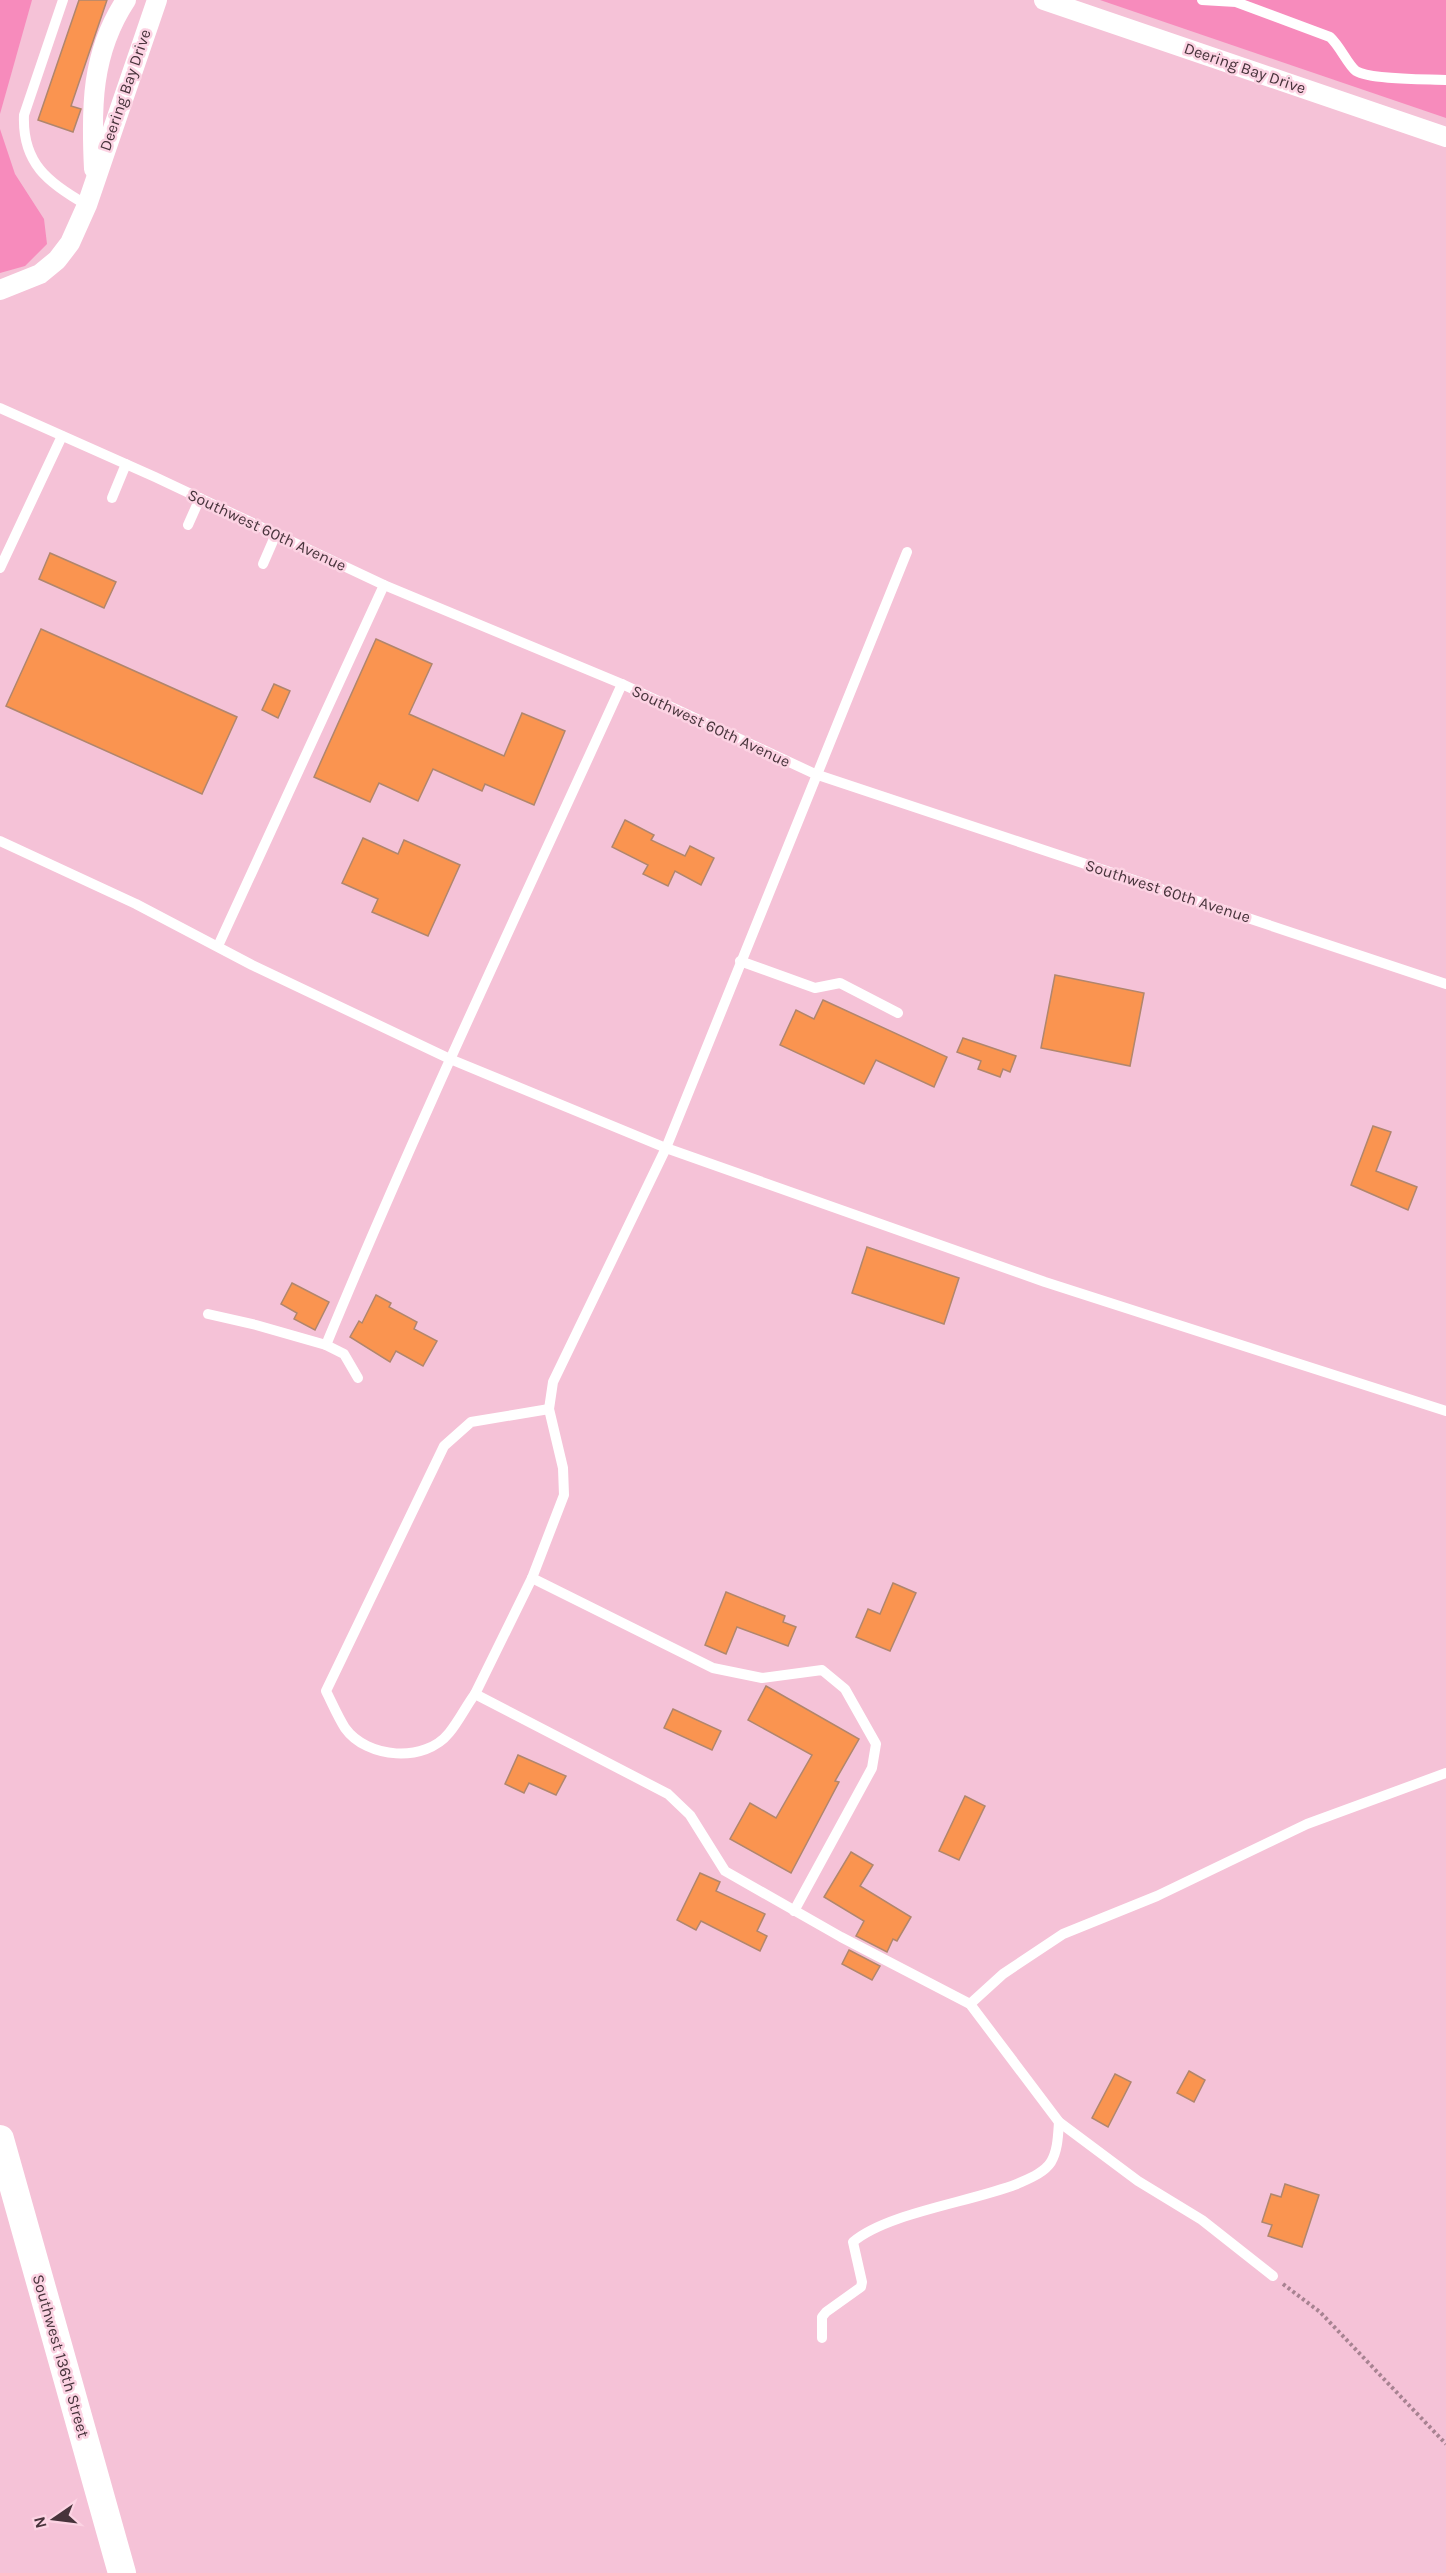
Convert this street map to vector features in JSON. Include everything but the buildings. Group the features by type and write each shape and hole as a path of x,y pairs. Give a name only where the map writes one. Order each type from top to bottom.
{"main road":[{"name":"Southwest 136th Street","path":"0,2139 122,2573"}],"street":[{"name":"Deering Bay Drive","path":"94,180 92,104 94,80 115,16 126,0"},
{"name":"Deering Bay Drive","path":"0,290 31,279 57,260 70,243 87,205 157,0"},
{"name":"Deering Bay Drive","path":"1044,0 1446,137"}],"lane":[{"path":"63,0 24,115 23,134 33,162 42,173 67,194 87,205"},
{"path":"1202,0 1236,2 1330,37 1339,45 1355,70 1370,75 1446,80"},
{"name":"Southwest 60th Avenue","path":"0,408 200,498 384,585 622,684 815,774 1446,984"},
{"path":"0,568 62,436"},
{"path":"112,498 126,464"},
{"path":"188,525 200,498"},
{"path":"263,564 276,534"},
{"path":"549,1409 471,1422 444,1446 326,1691 346,1730 369,1748 397,1755 423,1750 448,1735 475,1694 532,1578 564,1495 561,1459 549,1409 553,1382 666,1148 815,774 907,552"},
{"path":"218,946 384,585"},
{"path":"326,1345 366,1248 450,1059 622,684"},
{"path":"0,841 136,903 252,965 450,1059 666,1148 1045,1282 1446,1411"},
{"path":"740,962 815,988 840,983 898,1013"},
{"path":"208,1314 296,1335 326,1345 344,1354 358,1378"},
{"path":"532,1578 713,1668 762,1678 822,1670 845,1689 876,1744 872,1768 794,1911"},
{"path":"475,1694 668,1794 690,1815 725,1871 794,1911 970,2004 1059,2122 1138,2181 1202,2220 1273,2277"},
{"path":"970,2004 1003,1974 1063,1934 1157,1896 1307,1824 1446,1773"},
{"path":"822,2338 822,2317 861,2287 862,2282 853,2242 870,2230 899,2219 995,2192 1032,2178 1050,2164 1057,2143 1059,2122"}],"path":[{"path":"1273,2277 1320,2312 1446,2444"}],"shaded area":[{"path":"0,0 32,0 0,114"},
{"path":"1100,0 1446,0 1446,118"},
{"path":"0,129 15,174 44,219 47,244 25,266 0,273"}]}
